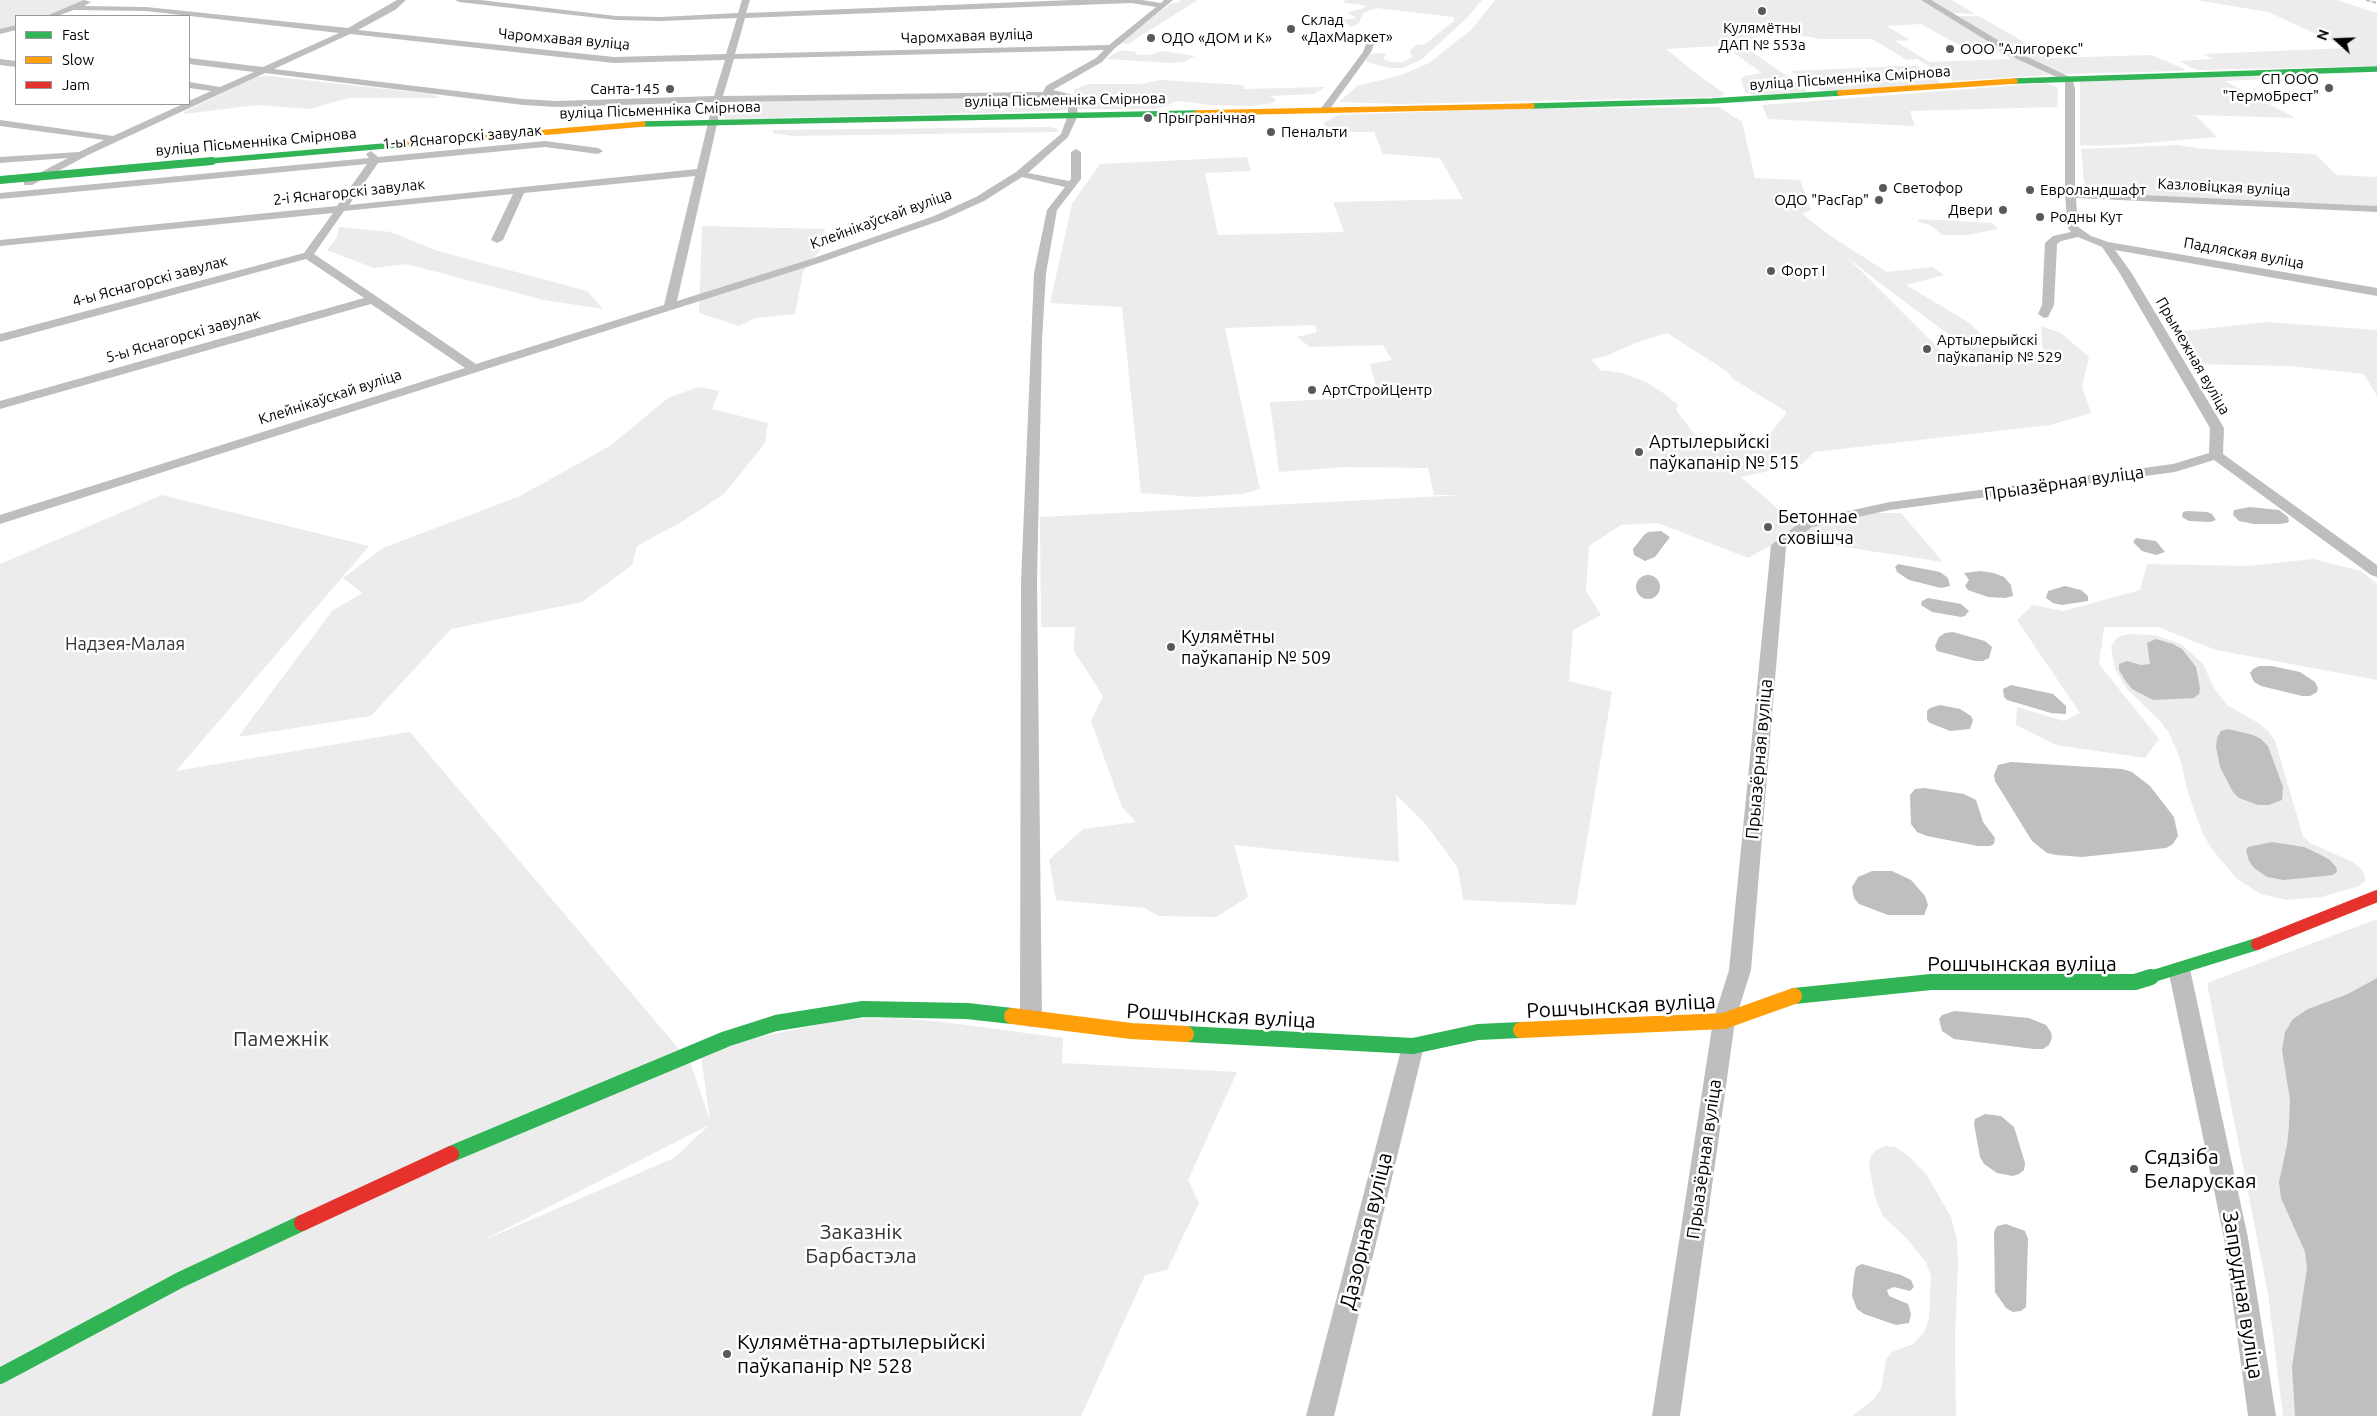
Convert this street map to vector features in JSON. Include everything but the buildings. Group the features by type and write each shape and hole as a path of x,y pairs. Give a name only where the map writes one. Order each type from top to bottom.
{"main road":[{"name":"вуліца Пісьменніка Смірнова","path":"0,180 604,125 1324,111 1748,99 2067,78 2377,69"},
{"name":"Рошчынская вуліца","path":"0,1376 180,1280 422,1166 726,1039 776,1023 863,1009 967,1011 1131,1031 1412,1046 1478,1032 1724,1020 1798,995 1931,982 2135,982 2257,944 2377,896"}],"street":[{"path":"53,15 76,8 92,0"},
{"path":"0,201 5,195 84,153 349,31 392,8 402,0"},
{"path":"459,0 616,18 742,16 1081,1 1166,3"},
{"path":"670,307 718,99 746,0"},
{"path":"1925,0 2028,62 2067,78 2070,88 2070,195 2072,226 2080,233 2106,245"},
{"path":"1073,115 1073,100 1070,97 1047,91 1049,88 1099,60 1111,47 1166,3"},
{"name":"Чаромхавая вуліца","path":"76,8 146,9 614,60 1111,47"},
{"path":"0,32 15,27"},
{"path":"1324,111 1370,44"},
{"name":"вуліца Пісьменніка Смірнова","path":"190,61 523,102 557,104 718,99 1054,94"},
{"path":"0,62 15,64"},
{"path":"190,85 224,90"},
{"name":"Клейнікаўскай вуліца","path":"0,520 473,368 815,261 938,218 980,199 1020,174 1065,135 1073,115"},
{"path":"0,123 115,139"},
{"name":"1-ы Яснагорскі завулак","path":"5,195 545,144 598,151"},
{"path":"366,146 375,160 339,208 308,255 473,368"},
{"path":"1031,1019 1029,582 1036,340 1040,274 1052,210 1076,179 1076,152"},
{"path":"0,160 84,153"},
{"name":"2-і Яснагорскі завулак","path":"0,243 702,172"},
{"path":"1020,174 1072,185"},
{"path":"498,240 520,190"},
{"name":"Казловіцкая вуліца","path":"2070,195 2377,209"},
{"path":"2044,314 2048,305 2051,243 2057,238 2080,233"},
{"name":"Падляская вуліца","path":"2106,245 2377,292"},
{"name":"Прымежная вуліца","path":"2106,245 2125,272 2217,428 2216,455"},
{"name":"4-ы Яснагорскі завулак","path":"0,338 308,255"},
{"name":"5-ы Яснагорскі завулак","path":"0,405 374,299"},
{"path":"2216,455 2377,572"},
{"name":"Прыазёрная вуліца","path":"1666,1416 1724,1020 1740,970 1779,545 1807,524 1890,506 2175,468 2216,455"},
{"name":"Запрудная вуліца","path":"2179,968 2236,1238 2262,1416"},
{"name":"Дазорная вуліца","path":"1320,1416 1412,1046"}],"green space":[{"path":"0,0 87,0 48,15 15,15 15,25 0,30"},
{"path":"1180,0 1198,0 1128,44 1120,43 1170,4 1180,2"},
{"path":"1346,0 1482,0 1467,18 1422,59 1403,68 1389,68 1367,62 1365,59 1371,54 1381,53 1386,54 1383,59 1390,62 1403,62 1412,57 1410,51 1416,45 1425,44 1454,21 1454,17 1376,8 1364,13 1358,24 1351,27 1342,20 1357,18 1347,13 1366,7 1364,5 1343,3"},
{"path":"1495,0 1952,0 1975,14 1949,13 1957,18 1958,16 1979,16 2051,58 2151,55 2185,69 2183,71 2064,74 2010,54 2050,75 1954,81 1917,59 1907,60 1872,39 1821,39 1781,32 1765,32 1744,45 1746,48 1806,89 1806,92 1755,95 1745,92 1741,79 1744,76 1762,73 1733,52 1741,50 1734,45 1666,49 1725,94 1719,97 1398,104 1339,102 1357,86 1401,75 1429,63 1471,30","holes":["1921,24 1972,52 1998,51 2011,59 1929,62 1895,41 1910,40 1887,26"]},
{"path":"2196,0 2337,0 2377,13 2377,66 2199,70 2192,68 2179,61 2213,59 2203,54 2347,48 2268,12"},
{"path":"1120,50 1136,52 1137,55 1149,55 1163,51 1195,56 1184,62 1171,63 1106,59"},
{"path":"1918,66 1940,82 1938,84 1826,91 1816,88 1791,71"},
{"path":"269,76 431,94 442,98 349,98 309,109 257,105 184,114 184,112 256,77"},
{"path":"2254,76 2265,79 2225,81 2296,118 2195,115 2217,137 2135,144 2080,145 2080,80"},
{"path":"1160,80 1244,85 1243,89 1325,87 1314,94 1271,96 1276,100 1273,103 1251,106 1211,105 1177,101 1157,109 1066,109 1057,111 730,119 721,115 723,103 728,101 1042,96 1061,100 1076,99 1075,89 1089,84 1140,84"},
{"path":"2047,83 2058,88 2057,107 1910,111 1915,126 1768,119 1762,105"},
{"path":"1719,107 1742,122 1755,178 1800,180 1811,210 1802,214 1829,235 1887,272 1933,267 1944,275 1906,285 1968,322 2003,354 2043,354 2041,326 2061,333 2089,357 2082,387 2091,413 2050,425 1814,452 1802,464 1741,477 1777,508 1808,527 1873,513 1901,513 1943,562 1798,540 1767,547 1748,558 1658,523 1621,525 1589,546 1586,591 1601,615 1573,630 1569,681 1612,692 1576,905 1463,900 1458,868 1424,822 1396,795 1399,862 1234,845 1248,897 1216,917 1159,916 1144,908 1056,900 1049,860 1083,829 1136,822 1122,807 1091,721 1103,696 1074,651 1075,627 1041,627 1040,517 1463,495 1434,495 1428,468 1345,467 1279,472 1270,402 1379,397 1370,364 1392,360 1383,345 1310,347 1297,337 1317,332 1315,325 1225,328 1260,489 1243,494 1196,497 1141,493 1122,307 1050,303 1072,204 1100,164 1247,157 1251,171 1205,173 1218,235 1344,232 1333,202 1463,199 1440,158 1383,154 1374,132 1330,132 1323,123 1338,115 1504,109","holes":["1848,258 1885,287 1984,361 1976,366 1956,366","1667,333 1728,372 1733,379 1787,412 1763,443 1701,443 1676,410 1678,405 1662,392 1646,382 1622,373 1600,370 1591,359 1604,357 1635,343"]},
{"path":"1049,127 1058,129 1057,132 792,136 773,133 773,130"},
{"path":"2177,145 2204,149 2315,154 2337,175 2377,177 2377,206 2090,195 2084,181 2081,149"},
{"path":"1919,219 1992,223 1998,229 1967,235 1942,235 1930,225 1918,222"},
{"path":"702,226 825,229 820,250 803,272 795,314 756,318 739,326 699,313"},
{"path":"339,227 391,232 438,251 587,291 603,309 544,300 406,264 374,268 327,250 337,237"},
{"path":"2267,322 2377,330 2377,396 2364,374 2289,366 2194,364 2174,332"},
{"path":"698,387 719,391 712,409 768,423 765,443 724,494 683,521 637,546 632,565 582,602 451,629 371,716 238,737 332,611 362,593 343,578 383,548 520,496 610,446 668,398"},
{"path":"162,495 369,546 176,771 410,732 690,1062 710,1120 701,1056 750,1039 845,1019 894,1018 944,1022 1063,1038 1062,1063 1237,1072 1188,1180 1199,1203 1167,1270 1145,1275 1081,1416 0,1416 0,564","holes":["709,1125 674,1158 482,1241"]},
{"path":"2313,559 2361,571 2377,584 2377,680 2216,650 2158,627 2104,627 2099,664 2159,739 2145,758 2056,745 2016,725 2017,707 2064,721 2080,713 2017,620 2033,605 2063,611 2140,590 2147,564 2248,566"},
{"path":"2129,634 2155,635 2181,644 2203,664 2214,688 2227,705 2260,724 2269,732 2275,741 2303,836 2310,843 2353,862 2361,869 2365,876 2365,881 2359,886 2321,897 2288,900 2260,894 2236,878 2211,848 2202,832 2188,792 2180,758 2169,733 2160,721 2127,689 2115,669 2111,647 2120,636"},
{"path":"2377,919 2377,1416 2283,1416 2268,1294 2207,983"},
{"path":"1885,1146 1895,1147 1906,1154 1927,1175 1951,1217 1957,1240 1958,1264 1955,1340 1956,1416 1852,1416 1875,1398 1881,1388 1886,1360 1892,1352 1913,1344 1924,1332 1929,1319 1931,1276 1926,1262 1907,1239 1883,1216 1875,1198 1869,1165 1871,1156 1876,1150"}],"shaded area":[{"path":"2250,507 2279,510 2288,517 2289,521 2279,524 2254,524 2239,521 2233,515 2234,510"},
{"path":"2183,512 2207,512 2212,514 2216,520 2210,522 2189,521 2182,517"},
{"path":"1661,531 1670,537 1655,557 1645,561 1634,555 1633,549 1644,535 1648,532"},
{"path":"2136,538 2156,541 2165,552 2156,555 2142,551 2133,542"},
{"path":"1898,564 1940,572 1948,578 1950,586 1941,588 1909,580 1897,572 1895,567"},
{"path":"1980,571 2004,577 2011,585 2013,596 2005,598 1988,597 1968,590 1965,586 1969,580 1964,573"},
{"path":"1648,575 1653,576 1659,582 1659,592 1653,598 1648,599 1643,598 1637,592 1636,587 1637,582 1643,576"},
{"path":"2065,586 2081,590 2088,596 2088,601 2062,605 2053,603 2046,598 2048,591"},
{"path":"1928,598 1961,604 1969,611 1965,616 1961,617 1932,612 1921,605 1922,601"},
{"path":"1953,632 1985,641 1992,647 1989,658 1983,661 1975,661 1937,651 1935,646 1939,637 1945,633"},
{"path":"2156,639 2182,649 2196,667 2200,688 2199,694 2194,698 2153,700 2132,689 2125,680 2119,670 2119,664 2127,661 2141,665 2150,664 2147,643"},
{"path":"2259,666 2272,666 2300,672 2315,682 2318,688 2317,692 2310,696 2302,696 2261,686 2254,682 2250,673"},
{"path":"2011,685 2053,694 2066,706 2066,714 2051,713 2007,700 2004,697 2003,689"},
{"path":"1940,705 1960,709 1971,716 1973,720 1970,729 1950,731 1930,723 1927,720 1927,711"},
{"path":"2228,729 2253,735 2261,739 2268,746 2283,787 2282,800 2269,805 2258,805 2239,798 2233,792 2220,767 2216,747 2217,738 2221,731"},
{"path":"2011,762 2122,769 2132,772 2150,786 2174,817 2178,836 2173,844 2166,848 2082,857 2047,853 2032,841 1995,781 1994,775 1998,765"},
{"path":"1924,788 1964,794 1976,800 1983,822 1995,838 1994,844 1978,846 1927,836 1917,832 1911,824 1910,795 1915,789"},
{"path":"2272,842 2304,847 2330,860 2336,867 2337,872 2333,875 2284,880 2267,877 2254,868 2249,861 2246,850 2248,847"},
{"path":"1872,871 1892,871 1911,880 1925,896 1928,905 1924,915 1888,915 1859,904 1854,898 1852,887 1858,877"},
{"path":"2377,978 2377,1416 2295,1416 2292,1367 2307,1268 2305,1252 2281,1198 2279,1182 2289,1126 2290,1100 2282,1050 2285,1032 2293,1019 2308,1009 2348,994"},
{"path":"1955,1011 2029,1018 2046,1025 2051,1032 2052,1038 2049,1045 2043,1049 1954,1039 1942,1031 1939,1019 1942,1015"},
{"path":"1985,1114 2001,1116 2014,1127 2025,1163 2024,1170 2019,1174 2013,1176 1997,1173 1984,1164 1980,1157 1974,1124 1975,1119"},
{"path":"2006,1224 2025,1231 2028,1239 2026,1307 2021,1311 2013,1312 2006,1308 1995,1292 1994,1232 1997,1226"},
{"path":"1862,1264 1901,1275 1911,1280 1914,1287 1910,1291 1894,1287 1887,1290 1889,1296 1908,1304 1911,1314 1909,1323 1896,1325 1864,1314 1857,1309 1852,1296 1854,1276 1856,1267"}],"railway":[{"path":"2366,0 2377,3"}],"traffic: fast":[{"path":"2015,81 2377,69"},
{"path":"1532,106 1712,101 1840,93"},
{"path":"643,124 1197,113"},
{"path":"0,180 396,145"},
{"path":"1794,996 1931,982 2135,982 2257,944"},
{"path":"451,1154 726,1039 776,1023 863,1009 967,1011 1012,1016"},
{"path":"1186,1034 1413,1046 1478,1032 1521,1030"},
{"path":"0,1376 180,1280 302,1223"}],"traffic: slow":[{"path":"1840,93 2015,81"},
{"path":"1197,113 1532,106"},
{"path":"396,145 643,124"},
{"path":"1521,1030 1724,1021 1794,996"},
{"path":"1012,1016 1131,1031 1186,1034"}],"traffic: jam":[{"path":"2257,944 2377,896"},
{"path":"302,1223 451,1154"}],"place":[{"name":"Кулямётны ДАП № 553а","path":"1762,11"},
{"name":"Склад «ДахМаркет»","path":"1291,29"},
{"name":"ОДО «ДОМ и К»","path":"1151,38"},
{"name":"ООО \"Алигорекс\"","path":"1950,49"},
{"name":"СП ООО \"ТермоБрест\"","path":"2329,88"},
{"name":"Санта-145","path":"670,89"},
{"name":"Прыгранічная","path":"1148,118"},
{"name":"Пенальти","path":"1271,132"},
{"name":"Светофор","path":"1883,188"},
{"name":"Евроландшафт","path":"2030,190"},
{"name":"ОДО \"РасГар\"","path":"1879,200"},
{"name":"Двери","path":"2003,210"},
{"name":"Родны Кут","path":"2040,217"},
{"name":"Форт I","path":"1771,271"},
{"name":"Артылерыйскі паўкапанір № 529","path":"1927,349"},
{"name":"АртСтройЦентр","path":"1312,390"},
{"name":"Артылерыйскі паўкапанір № 515","path":"1639,452"},
{"name":"Бетоннае сховішча","path":"1768,527"},
{"name":"Кулямётны паўкапанір № 509","path":"1171,647"},
{"name":"Сядзіба Беларуская","path":"2134,1169"},
{"name":"Кулямётна-артылерыйскі паўкапанір № 528","path":"727,1354"}],"park label":[{"name":"Надзея-Малая","path":"125,644"},
{"name":"Памежнік","path":"281,1039"},
{"name":"Заказнік Барбастэла","path":"861,1244"}]}
